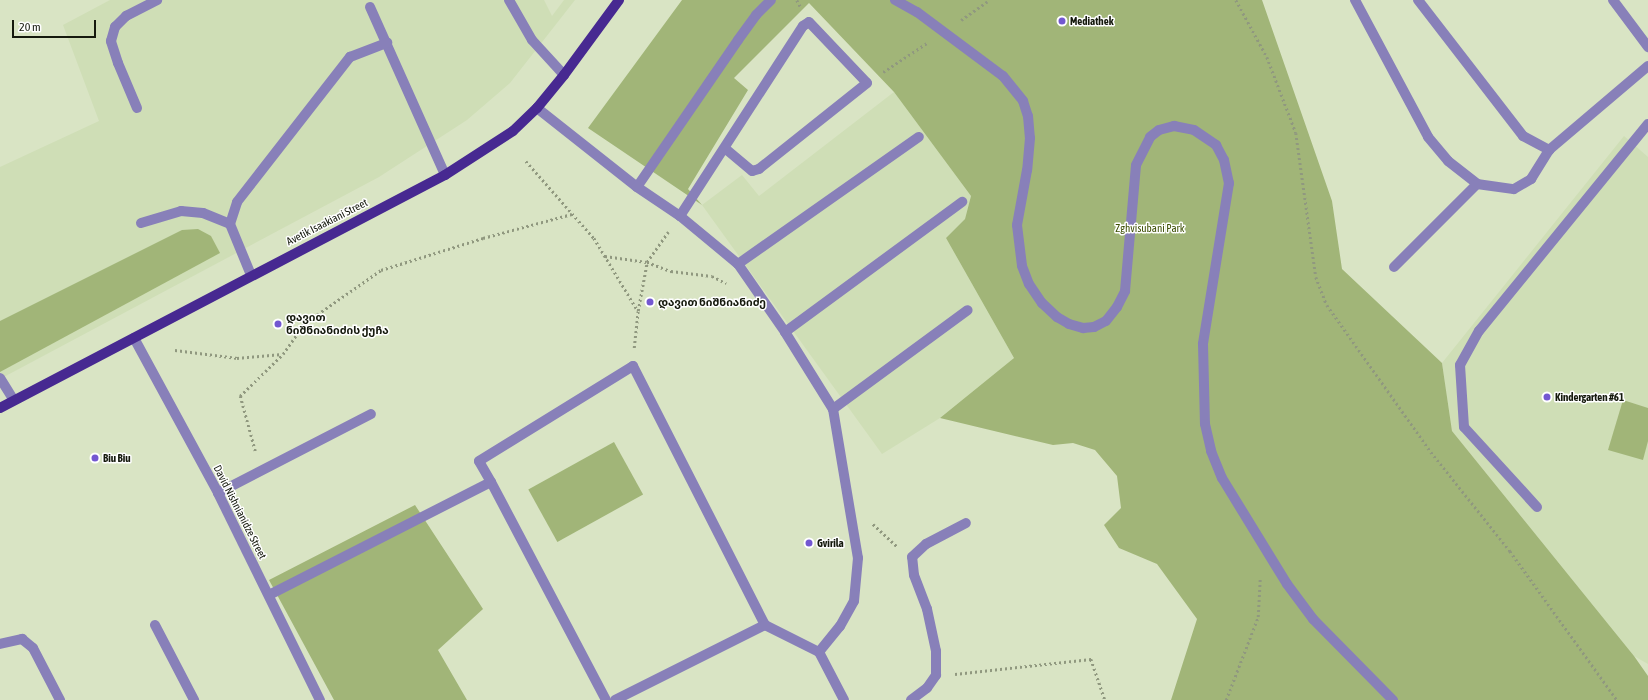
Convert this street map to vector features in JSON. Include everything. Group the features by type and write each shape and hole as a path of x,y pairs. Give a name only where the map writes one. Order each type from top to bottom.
{"main road":[{"name":"Avetik Isaakiani Street","path":"0,408 134,338 251,274 445,175 514,131 537,108 619,0"}],"street":[{"path":"137,108 118,63 111,41 115,27 126,16 157,0"},
{"path":"509,0 532,40 564,74"},
{"path":"637,187 738,40 756,15 771,0"},
{"path":"895,0 917,12 1003,76 1023,101 1028,116 1030,138 1027,170 1017,224 1022,266 1029,284 1042,303 1057,317 1069,324 1083,328 1094,327 1106,321 1117,307 1122,296 1128,274 1136,165 1150,137 1159,130 1174,126 1194,130 1216,145 1224,160 1229,183 1203,344 1205,424 1211,451 1222,478 1267,553 1313,619 1393,700"},
{"path":"1355,0 1428,137 1448,161 1477,184 1514,189 1531,179 1549,150 1648,66"},
{"path":"1418,0 1523,136 1549,150"},
{"path":"1613,0 1648,47"},
{"path":"370,6 445,175"},
{"path":"680,216 803,26 809,22 867,83 759,169 752,171 725,148"},
{"path":"251,274 230,224 237,202 350,57 387,43"},
{"path":"537,108 637,187 680,216 738,264 784,332 833,409 858,558 854,601 840,626 819,652"},
{"path":"1537,507 1464,427 1460,365 1479,331 1648,124"},
{"path":"738,264 919,137"},
{"path":"1394,266 1477,184"},
{"path":"784,332 962,202"},
{"path":"142,223 181,211 203,213 230,224"},
{"path":"833,409 968,310"},
{"name":"David Nishnianidze Street","path":"134,338 218,493 320,700"},
{"path":"606,700 479,461 633,366 765,625 819,652 844,700"},
{"path":"0,378 14,400"},
{"path":"218,493 371,414"},
{"path":"269,595 491,482"},
{"path":"911,700 927,688 936,675 936,651 929,616 914,575 912,557 926,544 966,524"},
{"path":"155,624 194,700"},
{"path":"615,700 765,625"},
{"path":"0,644 22,638 33,648 60,700"}],"path":[{"path":"1236,0 1267,57 1296,133 1316,277 1327,305 1431,452 1510,551 1617,700"},
{"path":"526,161 572,214 605,256 638,311"},
{"path":"260,470 240,396 283,354 305,323 381,270 483,238 572,214"},
{"path":"633,366 638,311 647,262 680,216"},
{"path":"605,256 647,262 670,271 712,276 763,300"},
{"path":"175,350 237,358 283,354"},
{"path":"867,518 897,546"},
{"path":"1226,700 1258,617 1260,573 1267,553"},
{"path":"971,674 1091,659 1105,700"}],"shaded area":[{"path":"110,0 544,0 552,16 564,0 575,0 510,83 467,120 379,177 0,379 0,167 99,121 63,25"},
{"path":"894,92 971,196 965,219 946,238 1014,358 940,418 882,454 702,205 742,175 759,196"},
{"name":"Kindergarten #61","path":"1624,136 1648,157 1648,664 1634,656 1452,431 1442,363"}],"green space":[{"name":"Zghvisubani Park","path":"682,0 1262,0 1332,201 1342,269 1442,363 1452,431 1634,656 1648,676 1648,700 1171,700 1197,619 1157,564 1119,548 1104,525 1121,508 1117,476 1095,450 1073,443 1053,445 940,418 1014,358 946,238 965,219 971,196 894,92 809,3 734,78 748,90 688,189 702,205 588,128"},
{"path":"198,229 211,236 220,253 0,372 0,321 182,230"},
{"path":"1623,400 1648,408 1648,441 1643,460 1608,450"},
{"path":"614,442 643,494 557,542 528,490"},
{"path":"415,505 483,609 438,650 467,700 334,700 269,580"}],"place":[{"name":"Mediathek","path":"1062,21"},
{"name":"დავით ნიშნიანიძე","path":"650,302"},
{"name":"დავით ნიშნიანიძის ქუჩა","path":"278,324"},
{"name":"Kindergarten #61","path":"1547,397"},
{"name":"Biu Biu","path":"95,458"},
{"name":"Gvirila","path":"809,543"}]}
